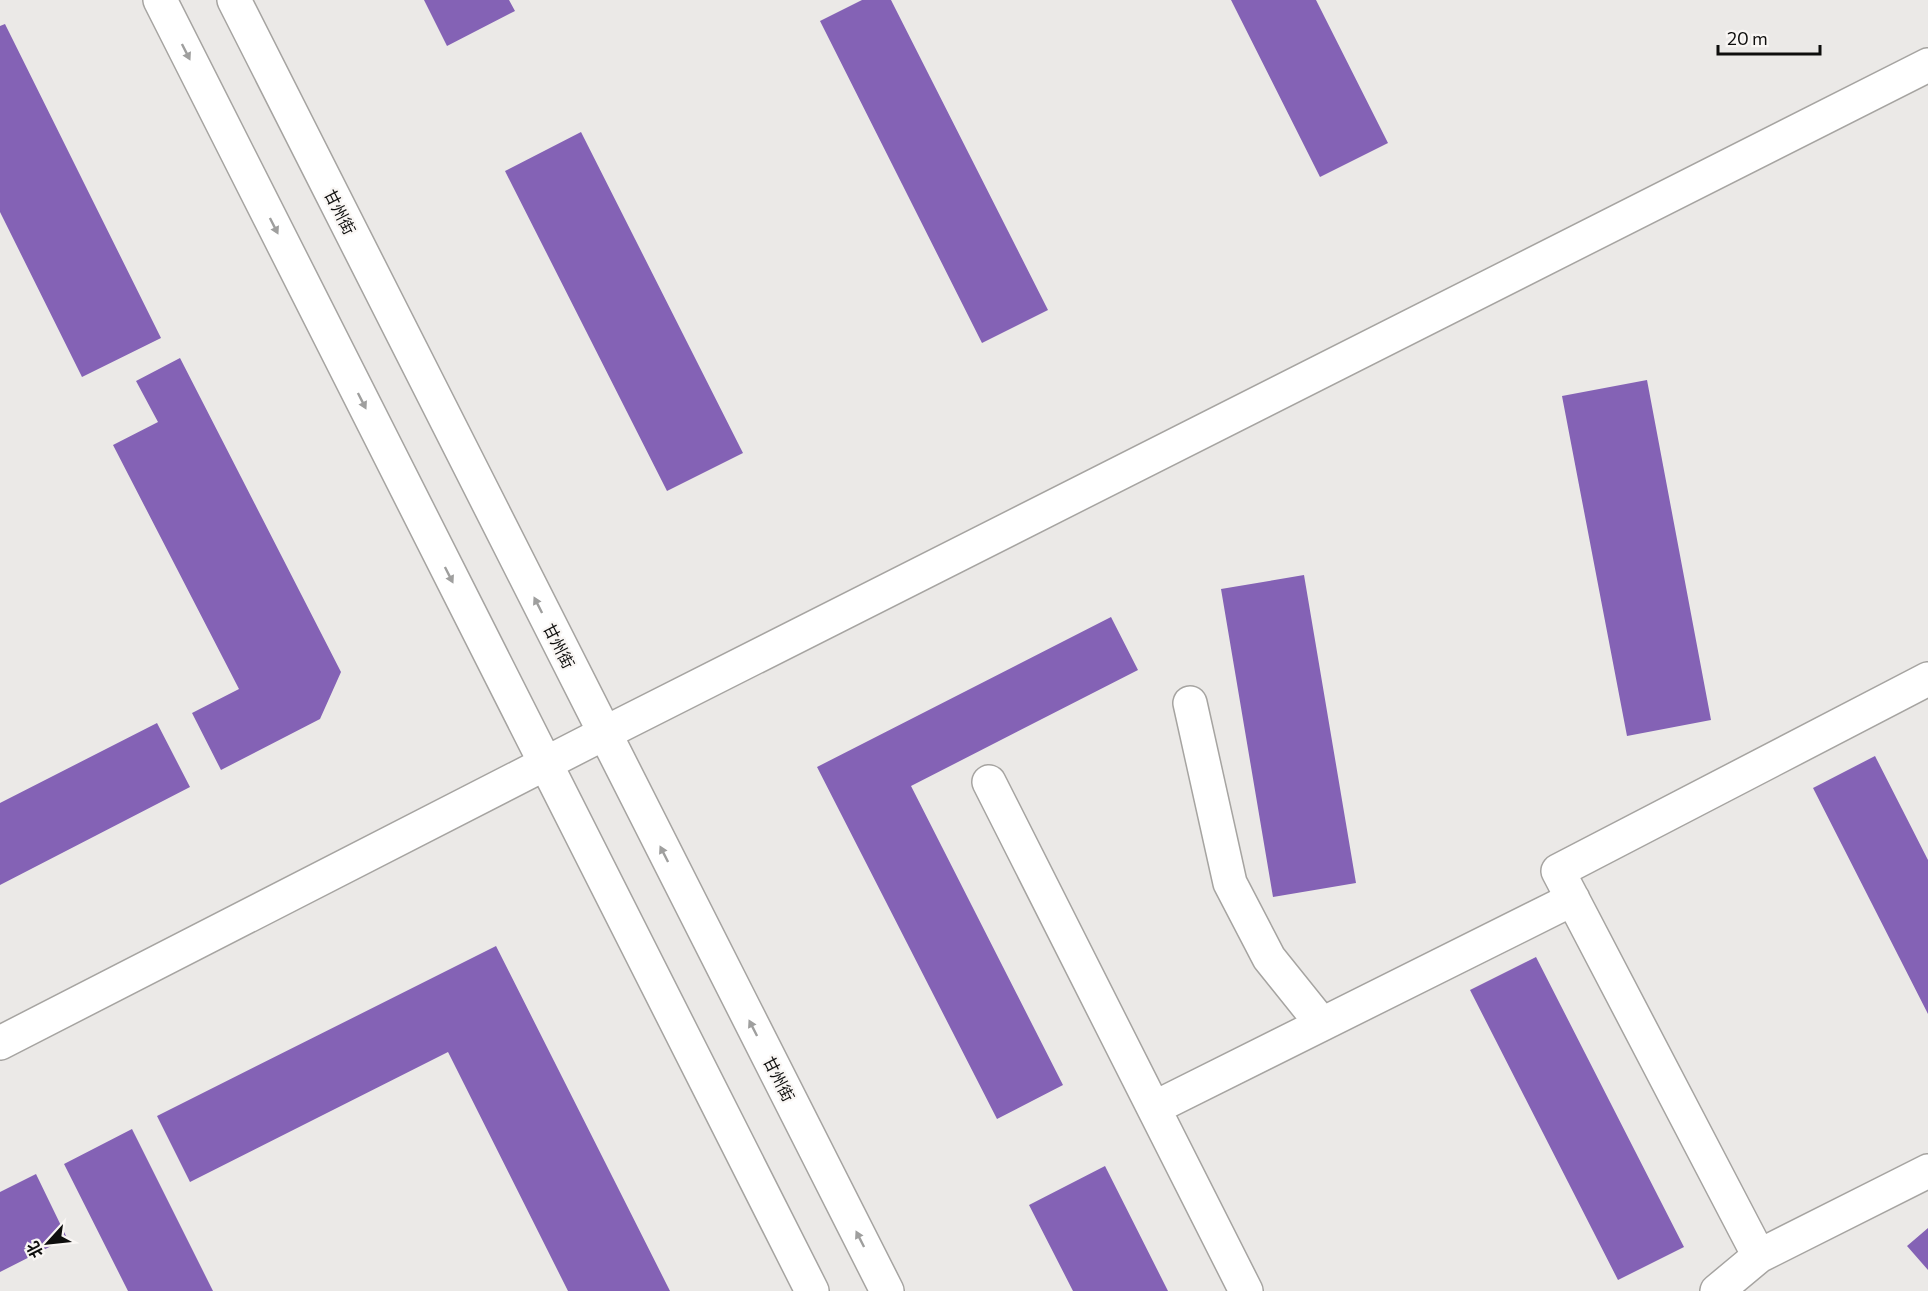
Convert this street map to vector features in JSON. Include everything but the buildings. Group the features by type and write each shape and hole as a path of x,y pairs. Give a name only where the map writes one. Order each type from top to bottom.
{"street":[{"path":"160,0 544,764 813,1291"},
{"name":"甘州街","path":"234,0 886,1291"},
{"path":"0,1042 603,734 1928,65"},
{"path":"1759,1256 1558,871 1928,679"},
{"path":"1190,702 1230,883 1269,958 1322,1024"},
{"path":"989,782 1246,1291"},
{"path":"1154,1108 1573,898"},
{"path":"1717,1291 1759,1256 1928,1171"}]}
